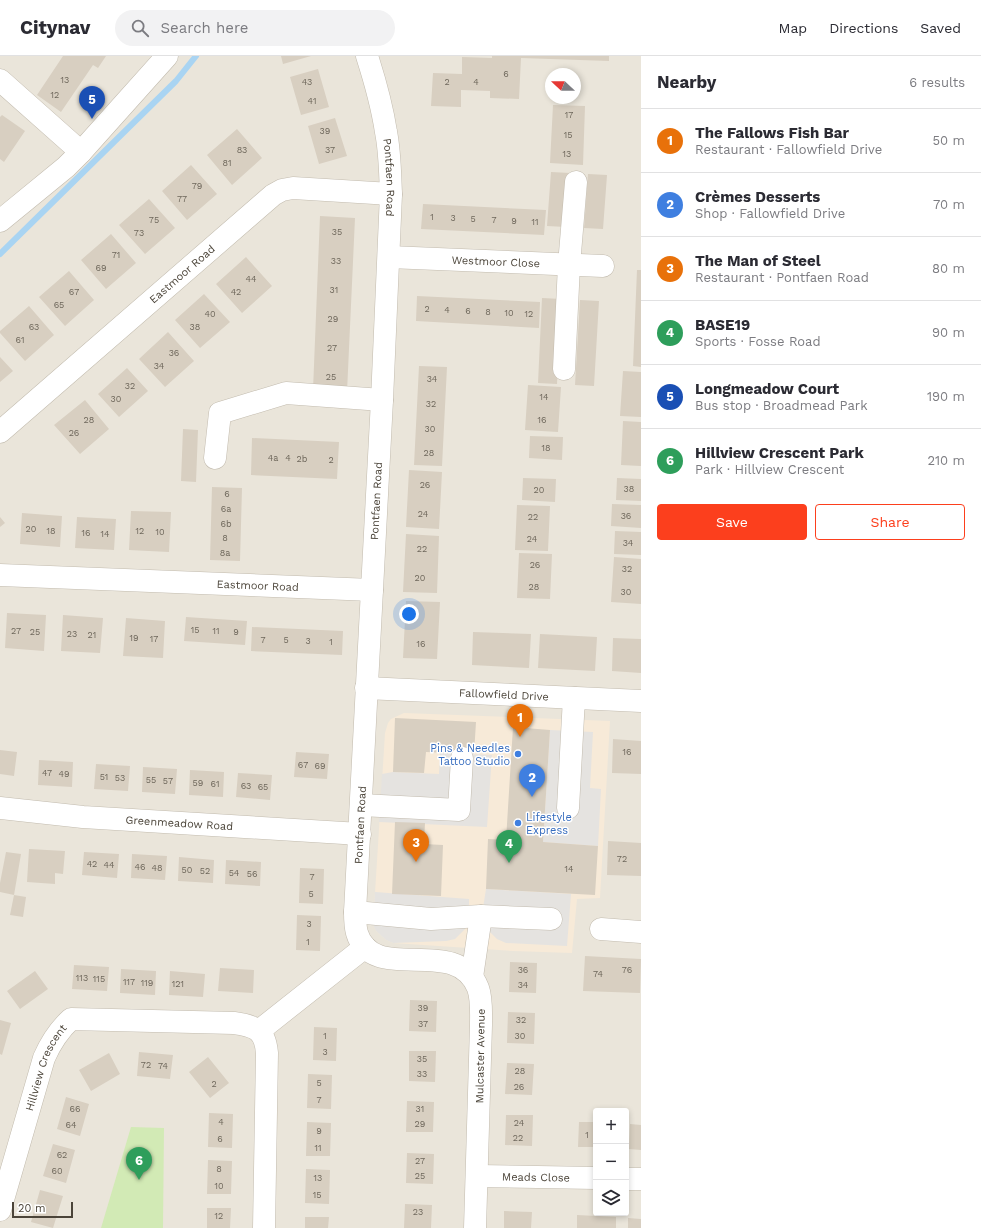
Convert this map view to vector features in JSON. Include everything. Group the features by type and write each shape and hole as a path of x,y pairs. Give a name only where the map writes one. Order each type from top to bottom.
{"street":[{"path":"0,222 61,171 81,152 167,56"},
{"name":"Pontfaen Road","path":"365,947 357,933 355,912 382,400 391,194 390,162 386,131 378,93 367,56"},
{"path":"0,80 81,152"},
{"path":"564,369 569,265 576,182"},
{"name":"Eastmoor Road","path":"0,432 273,195 282,190 293,188 391,194"},
{"name":"Westmoor Close","path":"389,257 603,266"},
{"path":"216,458 220,413 286,393 382,400"},
{"name":"Eastmoor Road","path":"0,575 372,590"},
{"name":"Fallowfield Drive","path":"366,688 641,701"},
{"path":"568,808 574,698"},
{"path":"361,805 459,810 462,758"},
{"name":"Greenmeadow Road","path":"0,808 82,817 360,834"},
{"path":"355,912 431,919 482,916 551,919"},
{"path":"472,977 482,916"},
{"path":"602,929 641,932"},
{"path":"264,1228 268,1053 266,1043 260,1030 365,947 370,952 378,956 389,958 429,959 447,962 463,969 472,977"},
{"name":"Mulcaster Avenue","path":"472,977 478,989 481,1007 476,1228"},
{"name":"Hillview Crescent","path":"0,1210 44,1058 60,1029 71,1018 234,1023 254,1027 260,1030"},
{"name":"Meads Close","path":"477,1176 593,1178"},
{"path":"629,1179 641,1180"}],"shaded area":[{"path":"0,56 641,56 641,1228 0,1228"},
{"path":"404,713 610,721 600,898 577,899 572,953 513,951 393,943 386,940 376,931 373,925 385,733 391,719"},
{"path":"550,730 593,732 590,788 601,789 598,846 543,842"},
{"path":"440,753 492,755 487,827 379,822 382,774 393,772 439,774"},
{"path":"486,889 571,894 567,946 506,943 497,939 481,921"},
{"path":"375,892 469,899 469,917 466,928 455,939 446,941 393,943 386,940 376,931 373,925"}],"green space":[{"path":"131,1127 164,1128 163,1228 101,1228"}],"building":[{"path":"63,56 106,56 98,68 93,65 61,112 37,95"},
{"path":"281,56 311,56 283,64"},
{"path":"492,56 609,56 609,61 521,58 519,99 490,98 490,91 461,90 461,107 431,106 433,73 462,74 462,57 492,58"},
{"path":"318,69 329,107 301,115 290,77"},
{"path":"553,105 585,106 583,165 550,163"},
{"path":"2,115 25,131 4,162 0,159 0,117"},
{"path":"335,118 347,156 319,164 308,126"},
{"path":"237,129 262,158 232,185 207,155"},
{"path":"191,165 217,194 187,220 162,191"},
{"path":"551,172 570,173 566,227 547,226"},
{"path":"588,174 607,175 603,229 584,228"},
{"path":"149,199 175,228 145,254 119,225"},
{"path":"423,204 546,210 544,235 421,229"},
{"path":"320,216 355,218 347,392 313,390"},
{"path":"111,234 136,263 106,289 81,260"},
{"path":"246,257 272,286 242,313 216,284"},
{"path":"637,270 641,270 641,367 633,366"},
{"path":"69,271 94,300 65,326 39,297"},
{"path":"204,294 230,322 200,348 175,320"},
{"path":"417,296 540,302 539,328 416,321"},
{"path":"542,298 561,299 557,384 538,383"},
{"path":"580,300 599,301 594,386 575,385"},
{"path":"29,306 54,335 25,361 0,333 0,331"},
{"path":"168,332 194,361 165,387 139,359"},
{"path":"0,357 13,371 0,382"},
{"path":"419,366 447,367 442,466 414,465"},
{"path":"127,368 148,391 119,417 98,394"},
{"path":"623,371 641,372 641,417 620,416"},
{"path":"528,385 561,387 558,432 525,430"},
{"path":"85,400 109,429 80,454 54,425"},
{"path":"623,421 641,422 641,466 621,465"},
{"path":"183,429 198,430 196,482 181,481"},
{"path":"530,436 563,437 562,460 529,458"},
{"path":"252,438 339,442 337,479 251,475"},
{"path":"409,470 442,472 439,529 406,527"},
{"path":"523,478 556,479 555,502 522,500"},
{"path":"617,478 641,479 641,501 616,500"},
{"path":"212,487 242,488 240,561 210,560"},
{"path":"612,504 641,505 641,528 611,526"},
{"path":"517,505 550,506 548,551 515,550"},
{"path":"131,511 171,512 169,552 129,550"},
{"path":"22,513 62,516 60,547 20,544"},
{"path":"0,517 5,523 0,527"},
{"path":"77,517 116,519 114,550 75,548"},
{"path":"615,531 641,532 641,555 614,554"},
{"path":"406,534 439,536 437,593 403,592"},
{"path":"519,553 552,554 550,599 517,598"},
{"path":"614,557 641,559 641,604 611,602"},
{"path":"406,601 440,602 437,659 403,658"},
{"path":"7,613 46,615 44,651 5,648"},
{"path":"63,615 103,618 100,653 61,651"},
{"path":"186,617 247,621 245,645 184,641"},
{"path":"126,618 165,621 163,658 123,656"},
{"path":"252,627 343,631 342,655 251,651"},
{"path":"473,632 531,634 529,668 472,665"},
{"path":"540,634 597,637 595,671 538,668"},
{"path":"613,638 641,639 641,673 612,671"},
{"path":"395,718 476,722 474,754 426,752 424,773 393,772"},
{"path":"513,727 550,730 543,842 598,846 595,895 486,889 488,839 506,840"},
{"path":"613,739 641,741 641,774 612,773"},
{"path":"0,750 17,752 14,776 0,774"},
{"path":"296,752 329,754 327,779 294,777"},
{"path":"39,760 73,762 72,787 38,785"},
{"path":"96,764 130,766 128,791 94,789"},
{"path":"143,767 177,769 175,794 142,792"},
{"path":"190,770 224,772 223,797 189,795"},
{"path":"238,773 272,775 270,800 236,797"},
{"path":"395,822 425,823 424,844 443,845 441,896 392,894"},
{"path":"608,841 641,843 641,876 607,875"},
{"path":"29,849 65,851 63,874 55,873 55,884 27,882"},
{"path":"6,852 21,854 14,895 0,892 0,883"},
{"path":"84,852 119,854 117,878 82,875"},
{"path":"132,854 167,856 165,880 131,878"},
{"path":"179,857 214,860 213,883 178,881"},
{"path":"226,860 261,862 260,886 225,884"},
{"path":"300,868 324,869 323,904 299,903"},
{"path":"14,895 26,897 23,917 10,915"},
{"path":"297,915 321,916 320,951 296,950"},
{"path":"585,956 641,959 640,993 583,991"},
{"path":"510,962 537,963 536,993 509,992"},
{"path":"74,965 109,967 107,991 72,989"},
{"path":"220,968 254,970 253,993 218,991"},
{"path":"121,969 156,971 155,995 120,993"},
{"path":"35,971 48,989 20,1009 7,991"},
{"path":"170,971 205,974 203,997 169,995"},
{"path":"410,1000 437,1001 436,1032 409,1031"},
{"path":"508,1012 535,1013 534,1044 507,1043"},
{"path":"0,1020 11,1023 2,1055 0,1054"},
{"path":"314,1027 337,1028 336,1061 313,1060"},
{"path":"409,1051 436,1051 435,1082 409,1081"},
{"path":"139,1052 173,1055 170,1079 137,1076"},
{"path":"109,1053 120,1074 91,1091 79,1070"},
{"path":"208,1057 229,1083 210,1098 189,1072"},
{"path":"507,1063 534,1064 532,1095 505,1094"},
{"path":"308,1074 332,1075 331,1109 307,1108"},
{"path":"66,1097 89,1104 80,1136 57,1129"},
{"path":"407,1101 434,1102 433,1132 406,1132"},
{"path":"209,1113 233,1114 232,1148 208,1147"},
{"path":"506,1115 533,1115 532,1146 505,1145"},
{"path":"307,1122 331,1123 330,1156 306,1156"},
{"path":"579,1122 593,1122 593,1147 578,1147"},
{"path":"630,1124 641,1125 641,1150 629,1149"},
{"path":"53,1144 75,1150 66,1183 43,1176"},
{"path":"407,1153 434,1154 433,1184 406,1183"},
{"path":"208,1160 232,1161 231,1194 207,1194"},
{"path":"306,1169 330,1170 329,1204 305,1203"},
{"path":"40,1190 63,1196 53,1228 31,1222"},
{"path":"405,1204 432,1205 431,1228 404,1228"},
{"path":"207,1208 231,1208 230,1228 207,1228"},
{"path":"504,1211 532,1212 531,1228 504,1228"},
{"path":"577,1215 616,1217 616,1228 577,1228"},
{"path":"305,1217 329,1217 328,1228 305,1228"},
{"path":"628,1218 641,1219 641,1228 628,1228"}],"waterway":[{"path":"0,254 176,81 196,56"}],"place":[{"name":"Longmeadow Court","path":"92,119"},
{"name":"The Fallows Fish Bar","path":"520,737"},
{"name":"Pins & Needles Tattoo Studio","path":"518,754"},
{"name":"Crèmes Desserts","path":"532,797"},
{"name":"Lifestyle Express","path":"518,823"},
{"name":"The Man of Steel","path":"416,862"},
{"name":"BASE19","path":"509,863"},
{"name":"Hillview Crescent Park","path":"139,1180"}]}
